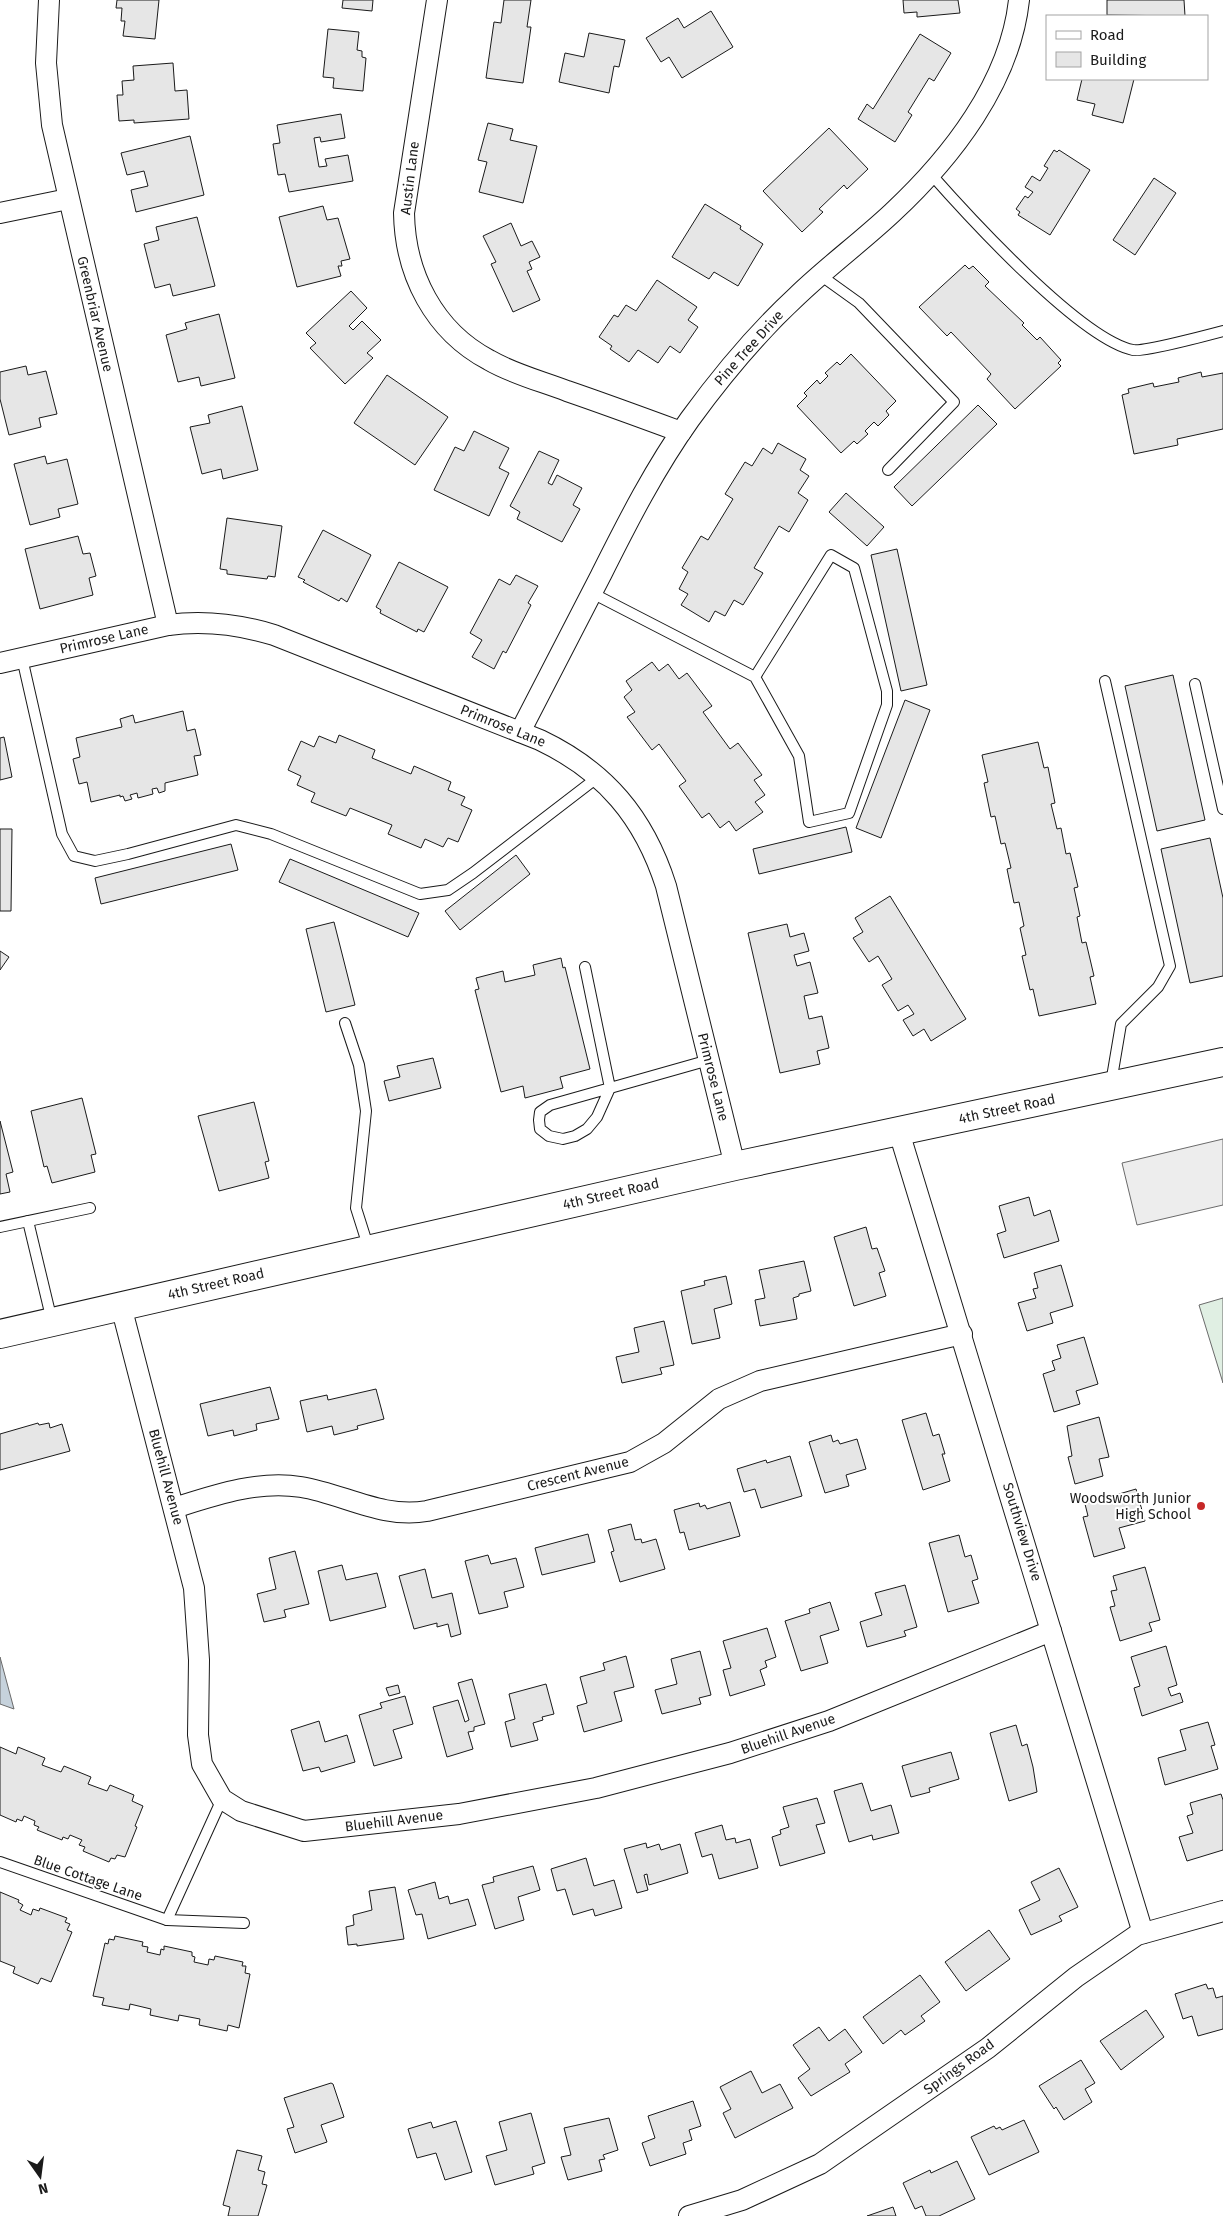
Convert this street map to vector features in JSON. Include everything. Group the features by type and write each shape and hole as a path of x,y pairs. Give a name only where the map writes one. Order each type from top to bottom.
{"street":[{"name":"Greenbriar Avenue","path":"49,0 46,49 52,125 168,625"},
{"name":"Austin Lane","path":"437,0 405,202 407,247 413,269 424,296 451,332 487,360 516,373 681,432"},
{"name":"Pine Tree Drive","path":"520,732 638,502 681,432 746,349 820,275 893,212 930,173 960,136 998,72 1012,37 1018,0"},
{"path":"0,213 68,199"},
{"name":"Primrose Lane","path":"0,663 168,625 214,623 259,630 520,732 567,754 598,776 629,811 646,836 656,857 666,886 735,1166"},
{"name":"4th Street Road","path":"0,1334 735,1166 1223,1062"},
{"name":"Southview Drive","path":"899,1132 1143,1933"},
{"name":"Bluehill Avenue","path":"121,1306 194,1588 199,1660 198,1735 202,1764 222,1799 241,1811 304,1831 442,1816 553,1797 663,1772 764,1743 830,1721 1052,1631"},
{"name":"Crescent Avenue","path":"174,1508 229,1491 278,1485 302,1487 388,1512 408,1513 427,1511 630,1462 664,1443 719,1399 760,1381 962,1334"},
{"name":"Springs Road","path":"689,2216 742,2200 820,2164 988,2048 1076,1977 1136,1935 1223,1911"}],"lane":[{"path":"930,173 1031,277 1083,322 1114,342 1135,351 1223,331"},
{"path":"820,275 859,303 954,402 888,470"},
{"path":"592,593 755,677 799,756 809,822 849,812 887,705 887,691 854,568 831,555 755,677"},
{"path":"22,658 62,834 74,856 95,860 120,856 236,825 271,834 420,894 448,890 473,874 598,776"},
{"path":"1105,681 1170,966 1158,987 1121,1024 1111,1086"},
{"path":"1195,684 1223,810"},
{"path":"584,967 610,1088 597,1117 587,1129 575,1136 563,1139 549,1136 540,1129 540,1112 550,1105 610,1088 709,1060"},
{"path":"345,1023 359,1065 366,1111 356,1208 369,1249"},
{"path":"0,1227 90,1208"},
{"path":"28,1221 52,1322"},
{"path":"167,1920 222,1799"},
{"name":"Blue Cottage Lane","path":"0,1862 167,1920 244,1923"}],"green space":[{"path":"1223,1298 1223,1383 1199,1305"}],"shaded area":[{"path":"1223,1139 1223,1205 1137,1225 1122,1163"},
{"path":"0,1657 14,1709 0,1704"}],"building":[{"path":"117,0 159,0 155,39 123,36 125,21 121,21 122,8 116,8"},
{"path":"343,0 373,0 372,11 342,8"},
{"path":"504,0 531,0 527,27 531,27 523,83 486,78 494,22 501,23"},
{"path":"903,0 958,0 960,13 917,17 917,12 904,13"},
{"path":"1107,0 1184,0 1185,15 1107,15"},
{"path":"711,11 733,47 682,78 669,57 661,62 646,38 678,18 684,28"},
{"path":"328,29 359,32 357,50 362,51 362,57 366,58 363,91 333,88 334,78 323,77"},
{"path":"589,33 625,40 619,67 614,66 609,93 559,82 565,53 584,57"},
{"path":"920,34 951,53 934,81 929,78 908,112 912,115 895,142 858,119 867,104 873,109"},
{"path":"173,63 175,91 187,90 189,119 134,123 134,120 119,121 117,95 123,95 122,81 134,80 133,66"},
{"path":"1082,80 1134,80 1123,123 1092,115 1095,104 1077,100"},
{"path":"341,114 345,138 321,142 320,137 314,138 319,167 327,166 325,159 348,155 353,181 289,192 285,174 278,175 273,144 280,143 277,125"},
{"path":"488,123 513,129 510,140 537,146 523,203 479,192 487,162 478,160"},
{"path":"829,128 868,169 847,189 844,185 819,209 823,212 802,232 763,191"},
{"path":"190,136 204,195 136,212 131,190 148,186 144,171 127,175 121,153"},
{"path":"1054,150 1057,152 1059,150 1090,170 1050,235 1018,215 1020,212 1016,209 1025,196 1028,198 1033,192 1025,187 1032,176 1040,181 1048,168 1044,166"},
{"path":"1154,178 1176,193 1135,255 1113,240"},
{"path":"705,204 741,226 740,229 763,244 738,286 714,272 709,279 672,257"},
{"path":"323,206 327,220 338,218 350,259 341,261 342,266 338,266 341,276 297,287 279,217"},
{"path":"197,217 215,286 173,296 170,284 155,288 144,244 159,240 156,227"},
{"path":"511,223 521,246 532,241 540,257 529,262 532,269 527,271 540,300 513,312 491,264 496,262 483,236"},
{"path":"965,265 969,269 973,266 989,282 985,286 1024,323 1022,325 1037,340 1040,337 1061,360 1058,363 1061,366 1015,409 987,379 991,374 951,332 947,336 919,307"},
{"path":"657,280 697,307 688,320 698,327 680,353 670,346 658,363 638,350 629,362 610,349 612,346 599,337 614,315 618,317 626,305 636,311"},
{"path":"351,291 367,308 349,326 353,330 362,321 381,340 367,353 373,358 345,384 310,348 316,343 306,333"},
{"path":"219,314 235,378 201,386 199,377 178,382 166,335 187,329 185,323"},
{"path":"851,354 896,401 886,411 889,415 878,426 874,422 865,431 868,434 857,444 854,441 841,453 797,406 807,396 804,393 817,380 820,384 828,376 825,373 837,362 840,365"},
{"path":"26,366 28,375 46,371 57,414 39,418 41,427 9,435 0,399 0,372"},
{"path":"1201,372 1202,377 1223,373 1223,429 1177,439 1178,445 1134,454 1122,395 1129,393 1128,389 1153,383 1154,387 1179,382 1178,378"},
{"path":"387,375 448,417 415,465 354,423"},
{"path":"978,405 997,424 912,506 894,487"},
{"path":"242,406 258,470 223,479 221,469 202,474 190,427 210,423 208,415"},
{"path":"474,431 509,448 499,468 509,473 489,516 434,490 455,447 464,451"},
{"path":"778,443 806,459 800,470 809,476 798,493 808,500 789,532 779,526 754,568 763,573 743,605 734,600 725,616 715,611 709,622 681,605 688,594 679,589 688,572 682,568 701,536 708,540 733,499 725,494 745,462 752,466 763,448 772,454"},
{"path":"539,451 559,460 548,483 552,485 557,475 582,488 573,505 580,509 562,542 517,519 520,512 510,506"},
{"path":"45,456 47,464 67,459 78,504 58,509 60,517 30,525 14,464"},
{"path":"846,493 884,527 867,546 829,512"},
{"path":"227,518 282,526 275,577 268,576 267,579 227,574 227,570 220,569"},
{"path":"323,530 371,555 347,602 341,598 339,601 303,582 305,580 298,577"},
{"path":"78,536 83,554 90,553 96,576 89,578 93,595 40,609 25,549"},
{"path":"897,549 927,685 901,691 871,555"},
{"path":"399,562 448,587 424,632 418,629 417,632 380,613 381,610 376,607"},
{"path":"516,575 538,586 528,603 531,605 506,653 503,651 494,669 472,657 482,640 470,633 499,579 510,585"},
{"path":"652,662 659,671 668,664 679,679 687,673 712,706 703,712 730,749 738,743 762,775 754,780 765,795 755,802 763,812 736,831 729,821 720,828 709,813 702,818 679,786 686,781 659,744 652,750 627,717 635,712 624,697 632,690 626,681"},
{"path":"1173,675 1205,820 1157,831 1125,686"},
{"path":"905,700 930,710 881,838 856,828"},
{"path":"183,711 187,731 195,729 201,755 194,756 198,775 165,783 165,791 159,793 157,788 152,789 153,794 138,798 137,793 130,795 132,799 125,801 123,796 120,797 120,795 91,802 87,782 79,784 73,759 80,757 76,738 122,727 120,719 133,715 135,723"},
{"path":"339,735 375,750 372,758 411,774 414,766 451,782 448,790 465,797 461,805 472,810 458,842 448,838 443,847 425,839 421,848 388,834 392,825 350,808 346,816 311,802 315,793 297,785 301,776 288,770 301,741 314,747 319,736 336,743"},
{"path":"4,737 12,777 0,780 0,738"},
{"path":"1038,742 1044,768 1048,767 1055,803 1051,804 1057,829 1061,828 1066,854 1070,853 1078,887 1074,888 1080,916 1077,917 1082,943 1086,942 1094,976 1090,977 1096,1004 1039,1016 1033,989 1030,990 1022,956 1026,955 1020,928 1024,926 1019,902 1014,903 1007,869 1011,868 1005,843 1001,844 995,816 991,817 984,783 988,782 982,755"},
{"path":"846,827 852,852 759,874 753,849"},
{"path":"0,829 12,829 11,911 0,911"},
{"path":"1210,838 1223,898 1223,976 1190,983 1161,849"},
{"path":"231,844 238,870 101,904 95,878"},
{"path":"516,855 530,874 460,930 445,911"},
{"path":"290,859 419,913 408,937 279,882"},
{"path":"890,896 966,1019 931,1041 924,1029 913,1036 903,1020 914,1014 908,1005 898,1011 882,985 892,979 878,956 869,962 853,938 863,932 855,918"},
{"path":"334,922 355,1005 326,1012 306,929"},
{"path":"787,924 790,937 804,933 809,951 794,955 797,966 810,962 818,993 804,996 809,1019 822,1016 829,1048 817,1051 820,1064 780,1073 748,933"},
{"path":"0,951 9,957 0,970"},
{"path":"561,958 563,968 565,967 590,1069 560,1077 563,1088 525,1098 523,1086 501,1092 475,990 479,989 476,978 503,971 505,982 535,975 533,965"},
{"path":"433,1058 441,1088 389,1101 384,1081 400,1077 397,1066"},
{"path":"82,1098 96,1154 91,1155 95,1172 52,1183 47,1166 44,1167 31,1111"},
{"path":"254,1102 269,1161 265,1162 269,1178 219,1191 198,1116"},
{"path":"0,1121 13,1172 6,1174 10,1192 0,1194"},
{"path":"1029,1197 1034,1216 1050,1210 1059,1241 1004,1258 997,1234 1006,1231 999,1206"},
{"path":"866,1227 872,1249 877,1248 885,1271 879,1273 886,1296 854,1306 834,1237"},
{"path":"804,1261 811,1291 799,1294 799,1296 793,1298 797,1319 760,1326 755,1300 765,1298 759,1270"},
{"path":"1061,1265 1073,1306 1050,1313 1053,1323 1027,1331 1018,1303 1036,1298 1033,1289 1038,1288 1034,1273"},
{"path":"726,1276 732,1304 714,1309 720,1338 692,1344 681,1291 705,1285 704,1281"},
{"path":"664,1321 674,1365 660,1368 662,1374 622,1383 616,1357 639,1352 634,1328"},
{"path":"1084,1337 1098,1384 1076,1391 1080,1404 1054,1412 1043,1374 1055,1370 1052,1361 1061,1358 1057,1345"},
{"path":"270,1387 279,1419 256,1424 257,1430 234,1436 233,1430 208,1436 200,1404"},
{"path":"376,1389 384,1419 357,1426 358,1429 334,1435 332,1426 307,1432 300,1401 327,1395 328,1400"},
{"path":"926,1413 933,1436 939,1434 945,1454 942,1454 950,1481 923,1490 902,1420"},
{"path":"1099,1417 1109,1457 1099,1459 1103,1476 1075,1484 1068,1457 1072,1456 1067,1426"},
{"path":"38,1423 39,1425 49,1423 50,1428 62,1424 70,1451 0,1470 0,1434"},
{"path":"831,1435 833,1442 838,1440 840,1444 857,1439 866,1469 846,1475 849,1486 825,1493 809,1442"},
{"path":"790,1456 802,1496 761,1508 755,1489 744,1492 737,1469 766,1460 767,1463"},
{"path":"1136,1489 1145,1521 1119,1528 1125,1548 1094,1557 1083,1517 1088,1516 1085,1504"},
{"path":"730,1502 740,1536 689,1550 684,1532 680,1533 674,1510 699,1503 700,1507 705,1505 707,1509"},
{"path":"631,1524 635,1540 641,1539 642,1543 656,1539 665,1569 620,1582 611,1552 614,1551 608,1530"},
{"path":"588,1534 595,1562 542,1575 535,1548"},
{"path":"959,1535 965,1557 971,1555 978,1579 972,1581 979,1603 948,1612 929,1543"},
{"path":"295,1551 309,1604 284,1610 286,1617 264,1622 257,1594 276,1589 269,1558"},
{"path":"488,1555 491,1564 516,1558 524,1587 504,1592 508,1607 479,1614 465,1561"},
{"path":"342,1565 346,1580 377,1573 386,1607 330,1621 318,1571"},
{"path":"1145,1567 1160,1620 1149,1623 1152,1631 1120,1641 1110,1607 1115,1606 1111,1591 1117,1590 1113,1576"},
{"path":"425,1569 432,1598 452,1593 461,1634 451,1637 448,1624 437,1627 437,1623 414,1629 399,1576"},
{"path":"905,1585 917,1627 904,1631 906,1636 867,1647 860,1622 882,1615 875,1593"},
{"path":"830,1602 839,1630 820,1636 828,1663 801,1671 785,1621 810,1613 809,1609"},
{"path":"767,1628 776,1657 765,1661 767,1667 760,1670 765,1685 730,1696 723,1670 731,1668 723,1641"},
{"path":"1166,1646 1177,1685 1168,1688 1171,1696 1180,1693 1183,1702 1142,1716 1134,1688 1140,1686 1131,1657"},
{"path":"700,1651 711,1695 699,1698 701,1704 662,1714 655,1690 677,1684 671,1659"},
{"path":"626,1656 634,1687 614,1692 622,1721 584,1732 577,1706 587,1703 580,1677 605,1670 603,1663"},
{"path":"472,1679 485,1724 474,1727 474,1731 468,1732 473,1749 447,1757 433,1707 458,1700 465,1722 469,1720 458,1683"},
{"path":"546,1684 554,1714 542,1717 543,1720 533,1723 538,1740 511,1747 505,1722 515,1719 509,1694"},
{"path":"398,1685 400,1693 389,1696 386,1688"},
{"path":"405,1696 413,1724 393,1730 402,1758 374,1766 359,1715 382,1708 380,1703"},
{"path":"319,1721 325,1742 347,1735 355,1762 321,1772 319,1767 303,1771 291,1730"},
{"path":"1208,1722 1215,1745 1211,1746 1218,1769 1165,1785 1158,1758 1186,1750 1180,1730"},
{"path":"1016,1725 1022,1746 1027,1744 1037,1792 1009,1801 990,1733"},
{"path":"0,1747 16,1754 18,1747 45,1758 42,1765 61,1772 64,1766 91,1777 88,1784 107,1791 110,1785 134,1795 132,1801 143,1806 125,1857 117,1855 115,1859 111,1858 109,1862 83,1851 85,1847 79,1845 82,1840 70,1835 68,1839 63,1837 62,1840 37,1830 39,1827 34,1825 35,1821 24,1816 22,1821 17,1819 16,1822 0,1815"},
{"path":"951,1752 959,1779 929,1788 930,1792 911,1797 902,1766"},
{"path":"862,1783 871,1811 891,1805 899,1833 873,1840 872,1835 849,1842 834,1791"},
{"path":"1221,1794 1223,1800 1223,1850 1187,1861 1179,1837 1193,1833 1187,1816 1193,1814 1190,1803"},
{"path":"817,1798 825,1823 816,1825 825,1853 780,1866 772,1837 781,1834 780,1830 789,1827 783,1807"},
{"path":"722,1825 726,1840 735,1838 736,1843 750,1839 758,1868 719,1879 712,1854 702,1857 695,1833"},
{"path":"646,1843 647,1848 659,1844 661,1850 680,1844 688,1873 649,1885 647,1874 644,1875 648,1890 637,1893 624,1849"},
{"path":"586,1858 594,1886 614,1880 622,1908 595,1916 593,1909 573,1915 565,1889 557,1891 551,1869"},
{"path":"533,1866 540,1890 518,1897 524,1920 495,1929 482,1885 494,1882 493,1877"},
{"path":"1059,1868 1078,1907 1059,1916 1062,1921 1031,1935 1019,1910 1040,1900 1031,1882"},
{"path":"435,1882 439,1899 448,1896 450,1904 468,1899 476,1925 428,1939 422,1914 416,1915 408,1890"},
{"path":"395,1887 404,1939 357,1946 357,1944 348,1945 346,1927 354,1925 353,1915 372,1910 369,1891"},
{"path":"0,1892 19,1900 18,1902 23,1905 20,1910 31,1915 33,1909 39,1911 40,1908 67,1918 65,1922 70,1924 67,1930 72,1932 51,1982 41,1978 38,1984 13,1973 15,1967 0,1961"},
{"path":"989,1930 1010,1959 966,1991 945,1962"},
{"path":"115,1936 143,1942 142,1946 148,1947 147,1952 160,1955 161,1949 164,1950 164,1946 192,1952 192,1956 195,1957 194,1962 208,1965 209,1959 214,1960 215,1956 243,1962 242,1966 246,1966 245,1973 250,1974 239,2028 228,2025 227,2031 199,2025 200,2019 179,2015 178,2021 150,2015 151,2009 130,2004 129,2010 102,2005 104,1998 93,1996 105,1943 108,1944 109,1939 114,1940"},
{"path":"920,1975 940,2002 921,2016 925,2021 905,2035 901,2030 883,2044 863,2017"},
{"path":"1206,1984 1208,1989 1213,1988 1216,1998 1223,1996 1223,2029 1198,2036 1192,2016 1183,2019 1175,1994"},
{"path":"1146,2010 1164,2037 1121,2070 1100,2041"},
{"path":"819,2027 829,2041 845,2029 862,2052 845,2064 850,2072 811,2096 798,2078 810,2069 793,2045"},
{"path":"1081,2060 1095,2083 1085,2089 1092,2102 1064,2120 1056,2107 1054,2109 1039,2086"},
{"path":"751,2071 762,2093 780,2084 793,2108 735,2138 723,2113 731,2109 720,2087"},
{"path":"331,2083 333,2084 344,2117 321,2125 327,2142 295,2153 287,2129 294,2127 284,2098"},
{"path":"693,2101 701,2126 689,2130 692,2140 683,2143 686,2154 650,2166 642,2143 655,2138 648,2116"},
{"path":"531,2113 545,2163 532,2167 534,2174 495,2185 486,2156 507,2150 499,2122"},
{"path":"609,2118 618,2150 603,2155 605,2159 599,2160 602,2171 568,2180 561,2157 571,2155 564,2128"},
{"path":"1024,2120 1039,2152 989,2175 971,2137 994,2126 996,2129 1000,2127 1002,2130"},
{"path":"456,2121 472,2172 445,2180 436,2153 417,2158 408,2129 431,2122 433,2128"},
{"path":"237,2150 262,2156 258,2170 265,2172 262,2184 267,2185 258,2216 228,2216 230,2207 223,2205"},
{"path":"957,2161 975,2199 939,2216 926,2216 922,2206 915,2209 903,2183 930,2170 931,2173"},
{"path":"893,2207 896,2216 867,2216"}],"place":[{"name":"Woodsworth Junior High School","path":"1201,1506"}]}
